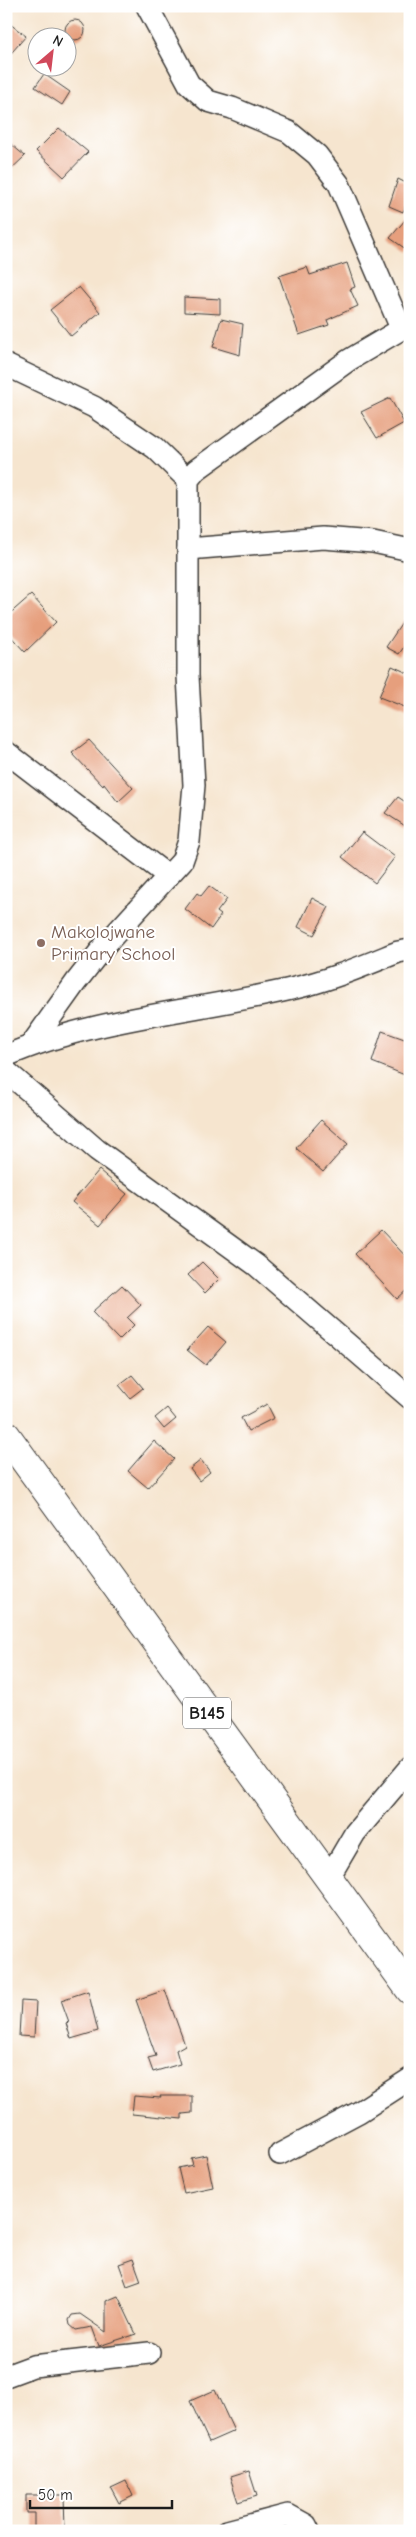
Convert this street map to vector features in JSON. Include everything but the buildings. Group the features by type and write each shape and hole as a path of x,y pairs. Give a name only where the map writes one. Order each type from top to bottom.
{"main road":[{"name":"B145","path":"6,1434 410,1990"}],"street":[{"path":"31,1045 105,945 182,861 189,841 194,785 188,676 188,480 196,470 349,360 405,326 339,184 317,155 289,132 240,111 208,101 188,84 147,6"},
{"path":"6,365 94,407 155,448 188,480"},
{"path":"188,549 323,538 373,542 410,550"},
{"path":"6,752 168,876"},
{"path":"6,1056 31,1045 116,1024 324,981 404,951 410,935"},
{"path":"6,1071 97,1150 256,1265 410,1398"},
{"path":"328,1879 355,1833 410,1768"},
{"path":"280,2154 359,2112 410,2079"},
{"path":"6,2376 33,2366 149,2353"},
{"path":"227,2531 288,2516 306,2525 308,2531"}],"place":[{"name":"Makolojwane Primary School","path":"41,943"}]}
